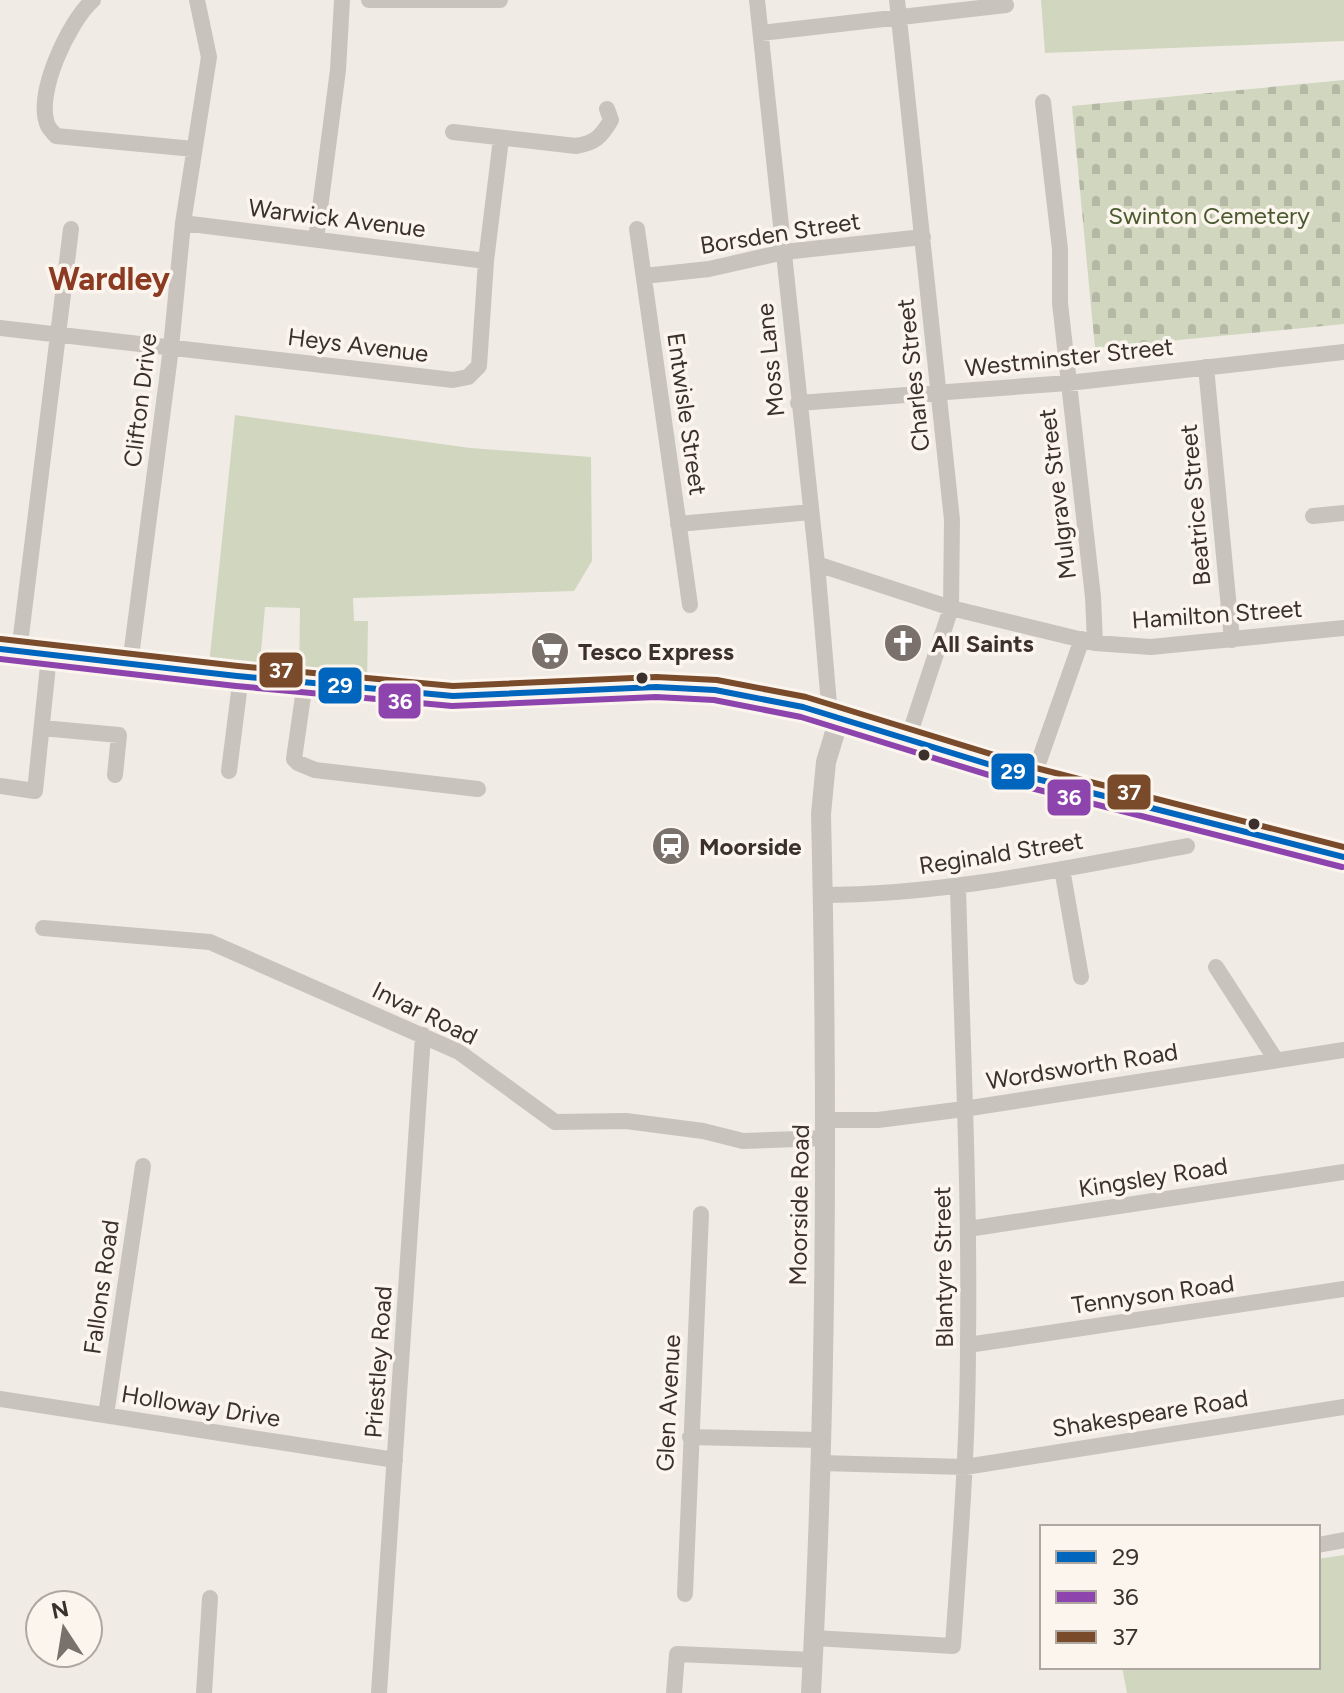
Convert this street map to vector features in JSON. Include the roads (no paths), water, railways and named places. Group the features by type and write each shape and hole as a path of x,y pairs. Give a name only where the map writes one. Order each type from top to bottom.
{"main road":[{"path":"10,651 453,696 656,687 700,689 769,699 1038,780 1344,857"}],"street":[{"path":"93,0 68,37 50,75 46,106 48,125 56,136 194,149"},
{"name":"Clifton Drive","path":"130,664 171,348 183,223 209,57 197,0"},
{"path":"369,0 500,0"},
{"name":"Moss Lane","path":"757,0 798,403 835,717"},
{"name":"Charles Street","path":"897,0 952,520 951,608 908,739"},
{"path":"316,239 347,1"},
{"path":"761,33 1006,5"},
{"name":"Mulgrave Street","path":"1038,110 1060,249 1060,303 1093,597 1088,641 1038,780"},
{"path":"453,132 576,146 590,144 601,137 614,115"},
{"name":"Heys Avenue","path":"0,328 453,380 468,377 479,366 486,261 501,139"},
{"name":"Warwick Avenue","path":"183,223 486,261"},
{"path":"10,651 71,229"},
{"name":"Entwisle Street","path":"637,229 690,605"},
{"name":"Borsden Street","path":"644,276 709,269 784,252 923,237"},
{"name":"Westminster Street","path":"798,403 1068,383 1344,352"},
{"name":"Beatrice Street","path":"1206,367 1232,640"},
{"path":"678,524 811,512"},
{"path":"1313,516 1344,513"},
{"name":"Hamilton Street","path":"817,564 951,608 1088,641 1151,647 1344,628"},
{"path":"0,786 35,791 49,656"},
{"path":"229,771 241,676"},
{"path":"305,682 294,759 298,763 315,770 478,789"},
{"name":"Moorside Road","path":"811,1693 821,1440 826,1129 821,814 826,762 835,717"},
{"path":"42,728 119,735 115,775"},
{"name":"Reginald Street","path":"822,895 883,895 958,887 1187,846"},
{"path":"1062,869 1081,977"},
{"name":"Blantyre Street","path":"814,1638 953,1646 965,1467 968,1345 968,1229 958,887"},
{"name":"Invar Road","path":"43,928 210,942 459,1052 555,1122 626,1121 703,1131 743,1141 826,1129"},
{"path":"1216,967 1276,1060"},
{"name":"Priestley Road","path":"379,1693 423,1035"},
{"name":"Wordsworth Road","path":"826,1129 1344,1050"},
{"name":"Fallons Road","path":"106,1415 143,1166"},
{"name":"Kingsley Road","path":"968,1229 1344,1172"},
{"name":"Glen Avenue","path":"685,1594 701,1214"},
{"name":"Tennyson Road","path":"968,1345 1344,1289"},
{"name":"Holloway Drive","path":"0,1399 395,1460"},
{"name":"Shakespeare Road","path":"820,1463 965,1467 1344,1407"},
{"path":"690,1437 821,1440"},
{"path":"1320,1545 1344,1540"},
{"path":"204,1693 210,1598"},
{"path":"674,1693 677,1654 813,1660"}],"place":[{"name":"All Saints","path":"903,643"},
{"name":"Tesco Express","path":"550,651"},
{"name":"Moorside","path":"671,846"}],"district":[{"name":"Wardley","path":"109,279"}],"park label":[{"name":"Swinton Cemetery","path":"1209,215"}]}
